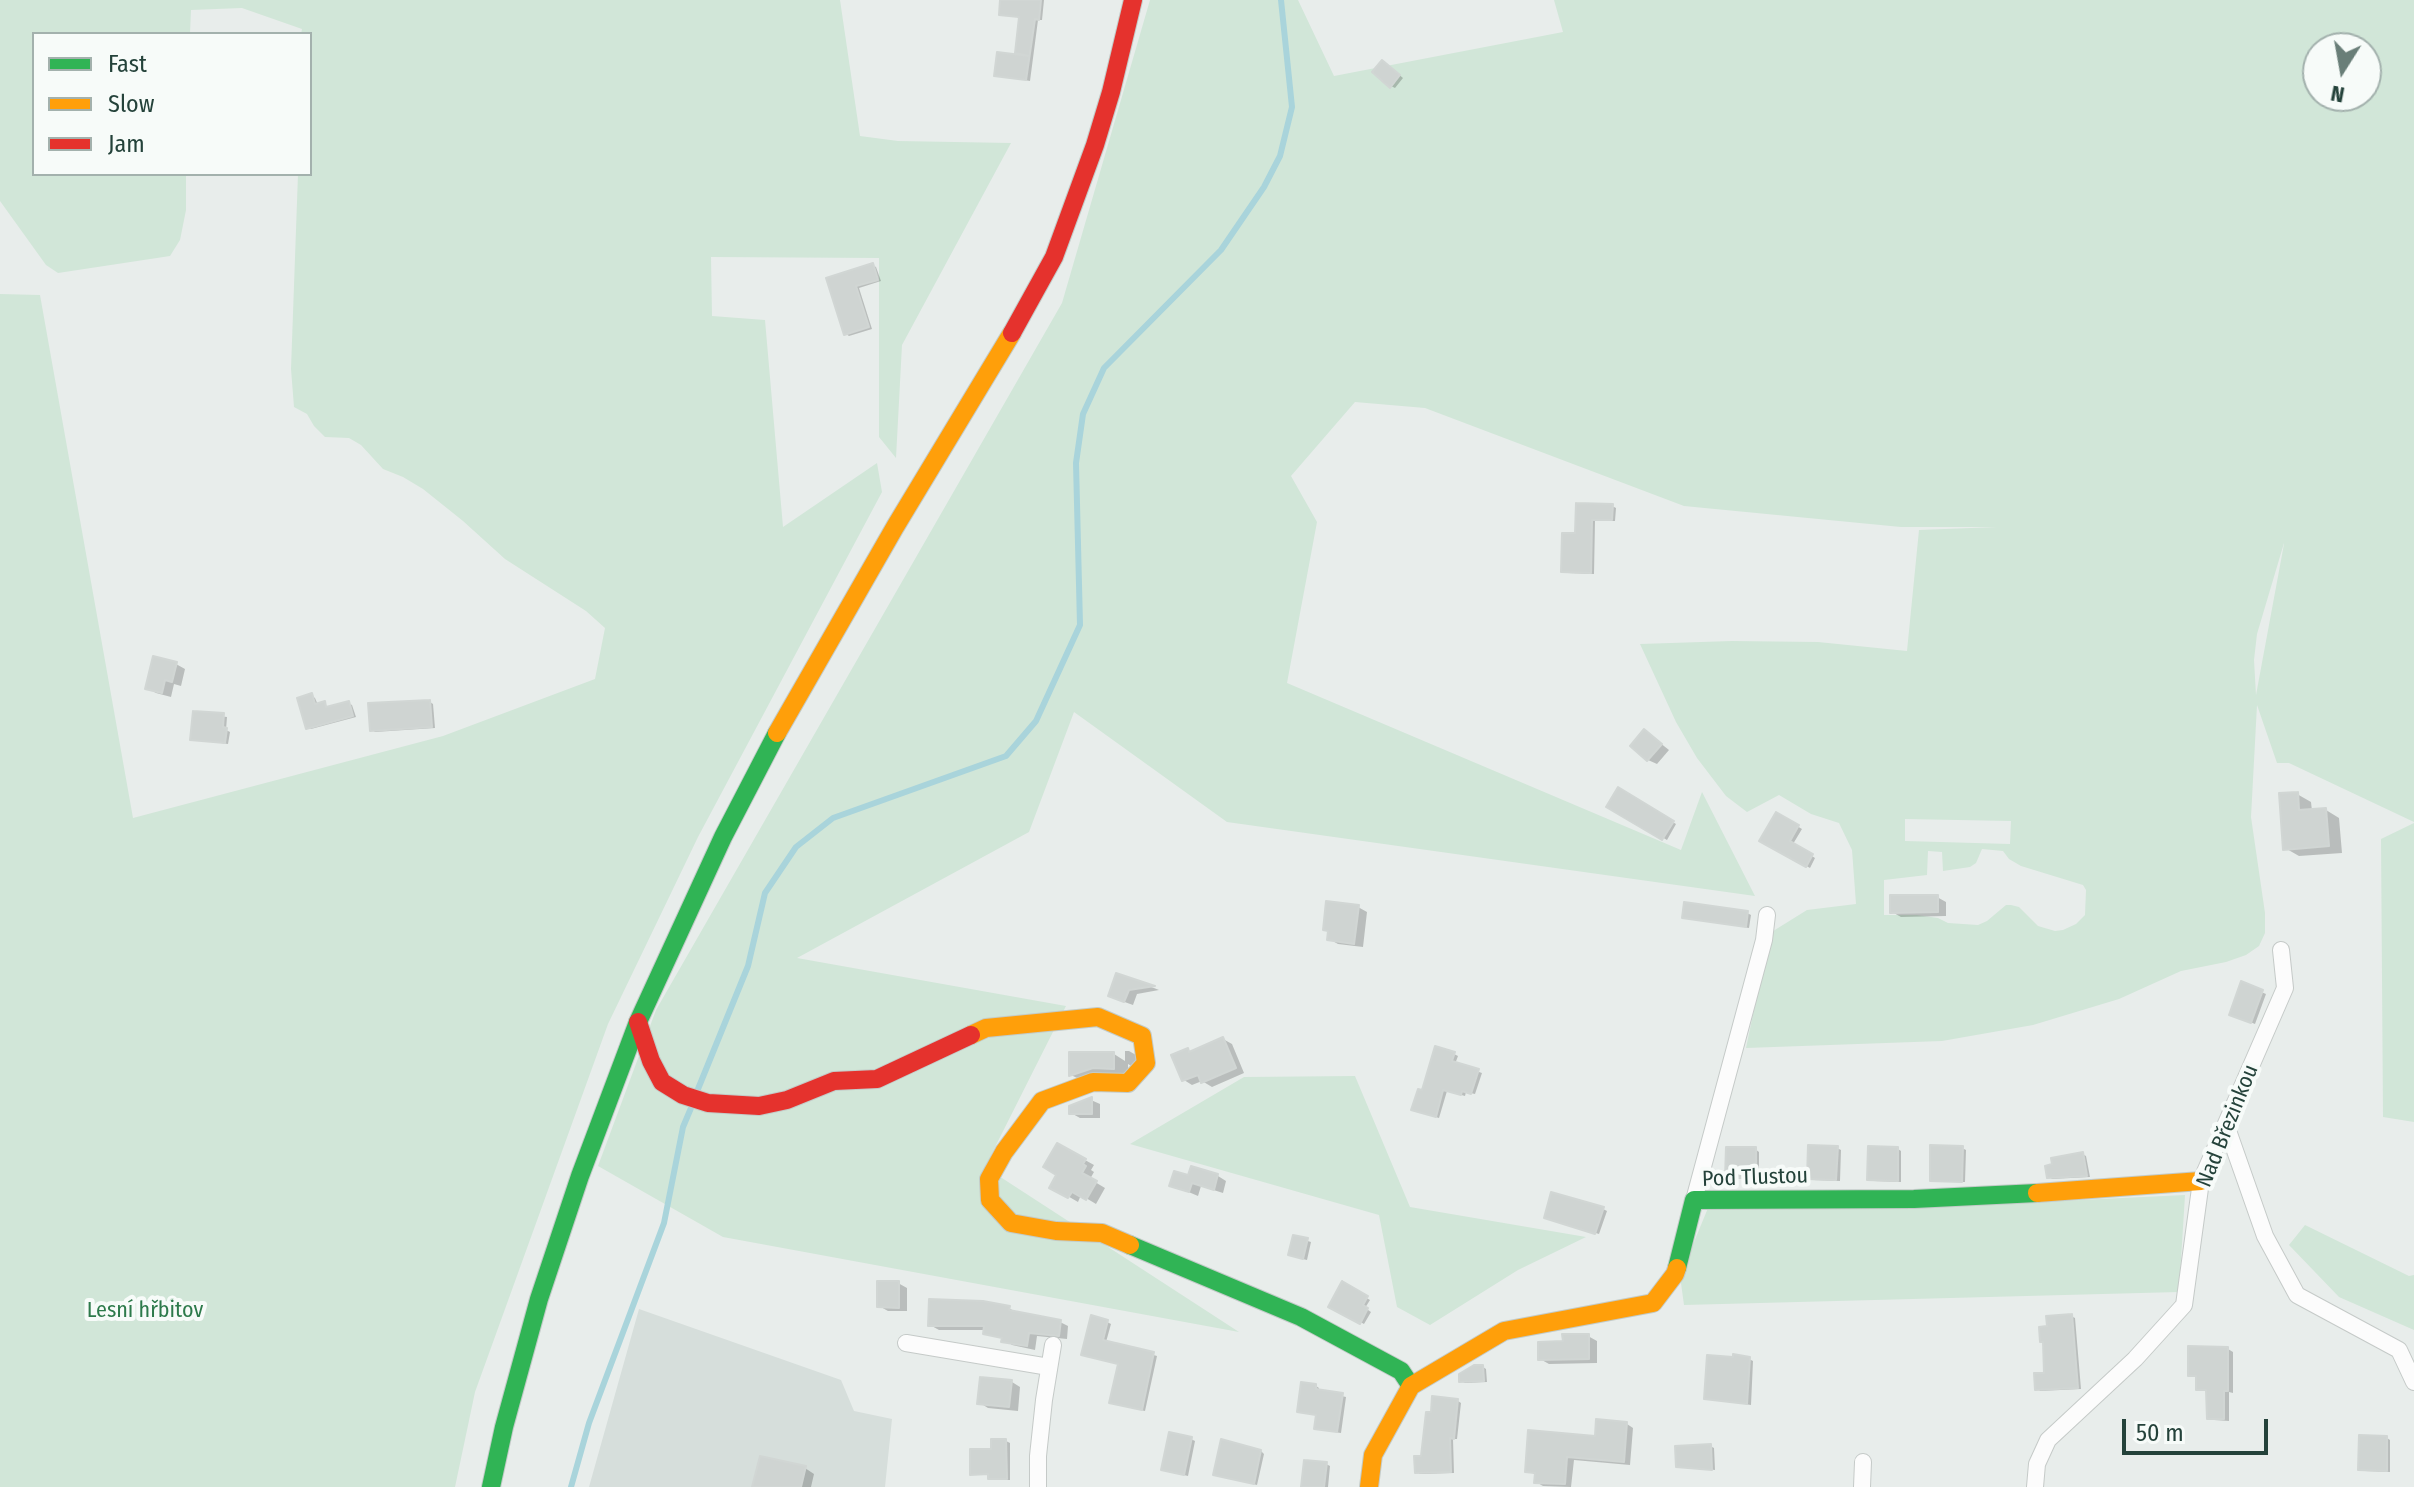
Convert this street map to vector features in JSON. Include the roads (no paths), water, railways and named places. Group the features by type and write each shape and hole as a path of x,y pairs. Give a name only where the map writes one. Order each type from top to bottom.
{"street":[{"path":"491,1487 539,1299 594,1137 638,1022 694,896 780,726 1054,257 1095,145 1133,0"},
{"path":"1694,1200 1764,940 1767,915"},
{"name":"Nad Březinkou","path":"2035,1487 2037,1464 2048,1440 2135,1359 2184,1305 2201,1181 2285,988 2281,950"},
{"path":"638,1022 651,1061 662,1082 683,1095 708,1103 759,1106 787,1100 834,1081 877,1079 986,1028 1098,1017 1142,1036 1146,1063 1128,1083 1093,1082 1042,1101 1004,1152 989,1179 990,1200 1011,1223 1056,1231 1102,1233 1301,1317 1401,1371 1411,1386 1373,1455 1369,1487"},
{"path":"2226,1125 2265,1236 2297,1295 2399,1350 2414,1382"},
{"name":"Pod Tlustou","path":"1411,1386 1504,1331 1653,1303 1675,1274 1694,1200 1914,1199 2201,1181"},
{"path":"906,1343 1049,1367"},
{"path":"1038,1487 1038,1456 1053,1345"},
{"path":"1862,1487 1863,1462"}],"waterway":[{"path":"698,1089 748,966 765,893 796,847 833,818 1006,756 1036,721 1080,625 1076,463 1083,414 1104,368 1221,250 1264,187 1280,156 1292,107 1281,0"},
{"path":"571,1487 589,1423 664,1223 683,1127 691,1108"}],"park label":[{"name":"Lesní hřbitov","path":"145,1311"}]}
